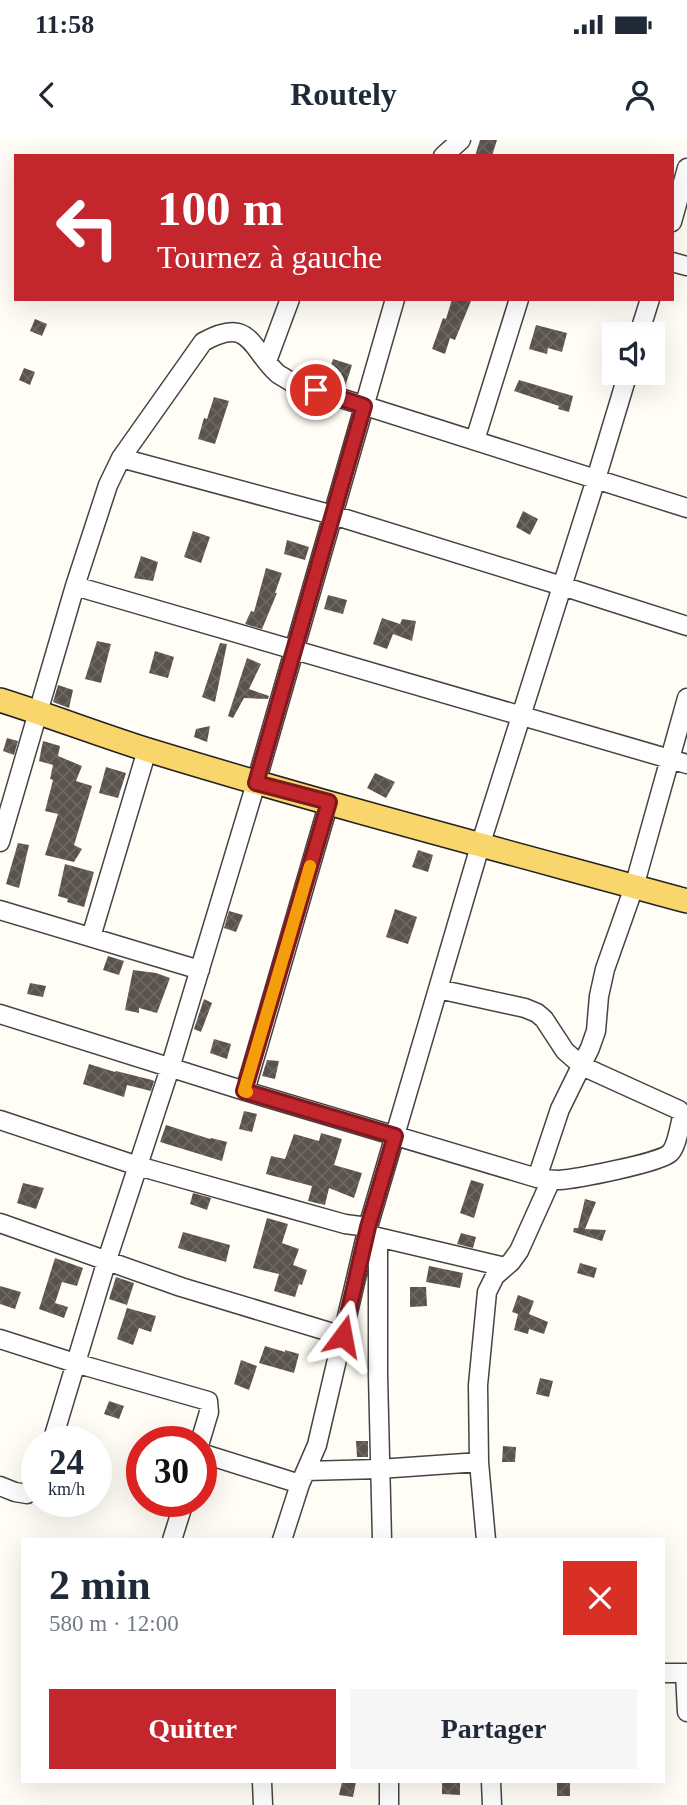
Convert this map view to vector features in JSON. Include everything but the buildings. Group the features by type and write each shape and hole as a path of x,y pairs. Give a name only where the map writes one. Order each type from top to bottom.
{"main road":[{"path":"0,700 147,750 256,783 687,901"}],"street":[{"path":"445,154 461,140"},
{"path":"674,215 687,168"},
{"path":"267,361 289,301"},
{"path":"57,1426 200,970 394,301"},
{"path":"475,440 518,301"},
{"path":"643,322 649,301"},
{"path":"0,842 75,586 108,485 121,458 203,342 219,334 238,332 253,341 278,373 293,383 687,508"},
{"path":"283,1538 317,1445 395,1136 480,846 624,385"},
{"path":"121,458 333,515 687,626"},
{"path":"75,586 687,764"},
{"path":"486,1538 479,1462 478,1385 487,1292 495,1276 512,1262 519,1251 544,1179 560,1109 596,1031 605,969 634,887 687,698"},
{"path":"91,937 147,750"},
{"path":"244,1091 329,802"},
{"path":"0,910 200,970"},
{"path":"0,1014 244,1091 544,1179 561,1180 628,1167 664,1157 672,1151 682,1117 679,1110 582,1066 565,1051 550,1026 537,1013 526,1008 438,989"},
{"path":"0,1120 138,1166 371,1233 505,1267"},
{"path":"0,1223 181,1287 343,1336"},
{"path":"371,1233 382,1538"},
{"path":"0,1339 208,1401 209,1412 205,1426"},
{"path":"217,1457 303,1478 479,1462"},
{"path":"0,1486 21,1493"},
{"path":"173,1538 179,1517"},
{"path":"665,1673 686,1673 687,1712"},
{"path":"262,1783 263,1805"},
{"path":"389,1783 390,1805"},
{"path":"491,1783 492,1805"}],"slow traffic":[{"path":"247,1092 244,1091 310,866"}],"route":[{"path":"316,390 364,406 256,783 329,802 244,1091 395,1136 368,1227 343,1336"}]}
